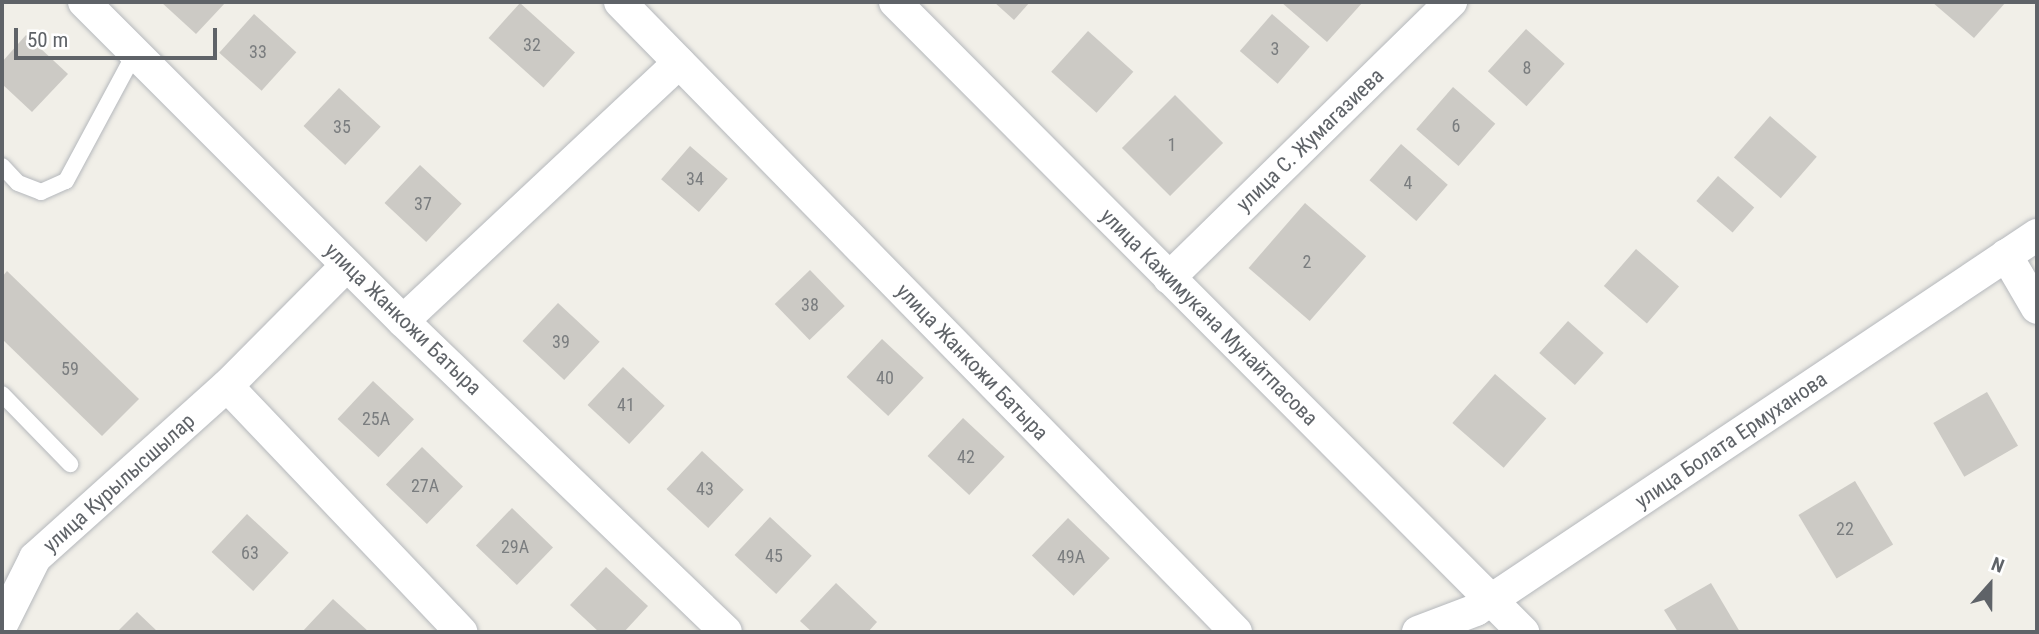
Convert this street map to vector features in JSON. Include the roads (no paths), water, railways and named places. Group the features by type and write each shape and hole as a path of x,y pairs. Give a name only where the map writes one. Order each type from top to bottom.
{"street":[{"name":"улица Жанкожи Батыра","path":"84,2 403,321 726,632"},
{"name":"улица Жанкожи Батыра","path":"620,2 1236,632"},
{"name":"улица Кажимукана Мунайтпасова","path":"895,2 1523,632"},
{"name":"улица С. Жумагазиева","path":"1169,278 1451,2"},
{"path":"403,321 679,63"},
{"name":"улица Болата Ермуханова","path":"1418,632 1493,599 2037,235"},
{"path":"2006,255 2037,308"},
{"name":"улица Курылысшылар","path":"2,624 35,558 227,386 347,265"},
{"path":"227,386 461,632"}],"lane":[{"path":"2,166 18,183 41,192 66,181 135,53"},
{"path":"2,394 70,464"}]}
